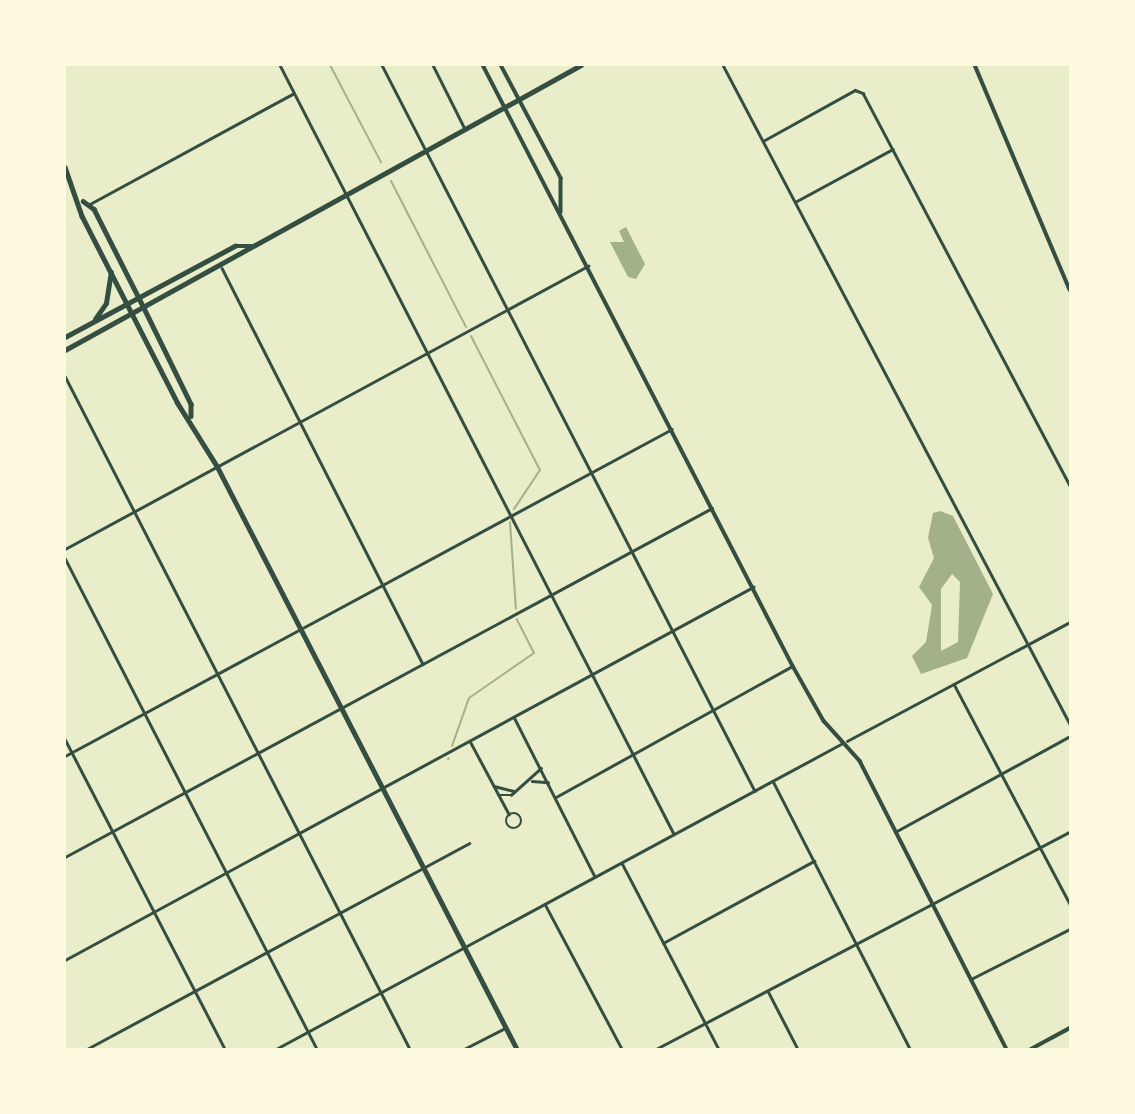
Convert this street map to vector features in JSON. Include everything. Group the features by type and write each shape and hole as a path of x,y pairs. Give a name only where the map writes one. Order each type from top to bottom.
{"highway":[{"path":"65,350 222,268 250,246 426,151 504,104 581,65"},
{"path":"65,167 82,201 82,216 191,417 517,1049"},
{"path":"82,201 88,205 139,297 191,404 191,417"},
{"path":"65,337 235,246 250,246"},
{"path":"93,322 106,303 111,271"}],"street":[{"path":"280,65 674,834"},
{"path":"382,65 755,791"},
{"path":"432,65 464,127"},
{"path":"483,65 793,666 841,744"},
{"path":"501,65 561,178 561,214"},
{"path":"723,65 1070,724"},
{"path":"975,65 1070,290"},
{"path":"763,141 839,100 862,91 1070,486"},
{"path":"88,205 294,92"},
{"path":"795,202 894,149"},
{"path":"65,549 301,424 588,266"},
{"path":"222,268 423,664"},
{"path":"65,376 410,1049"},
{"path":"65,756 672,429"},
{"path":"65,857 712,508"},
{"path":"65,558 317,1049"},
{"path":"65,960 753,587"},
{"path":"276,1049 1070,622"},
{"path":"556,797 793,666"},
{"path":"954,684 1070,904"},
{"path":"514,718 594,877"},
{"path":"895,832 1070,736"},
{"path":"65,738 225,1049"},
{"path":"470,741 509,814 508,826 519,827 522,817 509,814"},
{"path":"847,741 1007,1049"},
{"path":"498,795 514,791 532,781 541,768"},
{"path":"532,781 548,782"},
{"path":"773,781 910,1049"},
{"path":"493,785 514,791"},
{"path":"656,1049 1070,832"},
{"path":"87,1049 469,843"},
{"path":"663,943 814,861"},
{"path":"621,863 719,1049"},
{"path":"545,904 622,1049"},
{"path":"971,979 1070,929"},
{"path":"768,991 799,1049"},
{"path":"464,1049 505,1027"},
{"path":"1031,1049 1070,1028"}],"shaded area":[{"path":"626,227 645,264 636,279 628,277 610,242 624,242 619,231"},
{"path":"940,511 953,516 993,594 967,658 921,674 912,656 926,642 932,605 919,587 934,558 928,538 933,513","holes":["952,574 960,582 958,642 941,651 941,589"]}],"waterway":[{"path":"330,65 381,162"},
{"path":"391,181 466,327"},
{"path":"471,336 540,470 514,509"},
{"path":"510,522 516,609"},
{"path":"452,746 469,698 534,653 517,619"}]}
